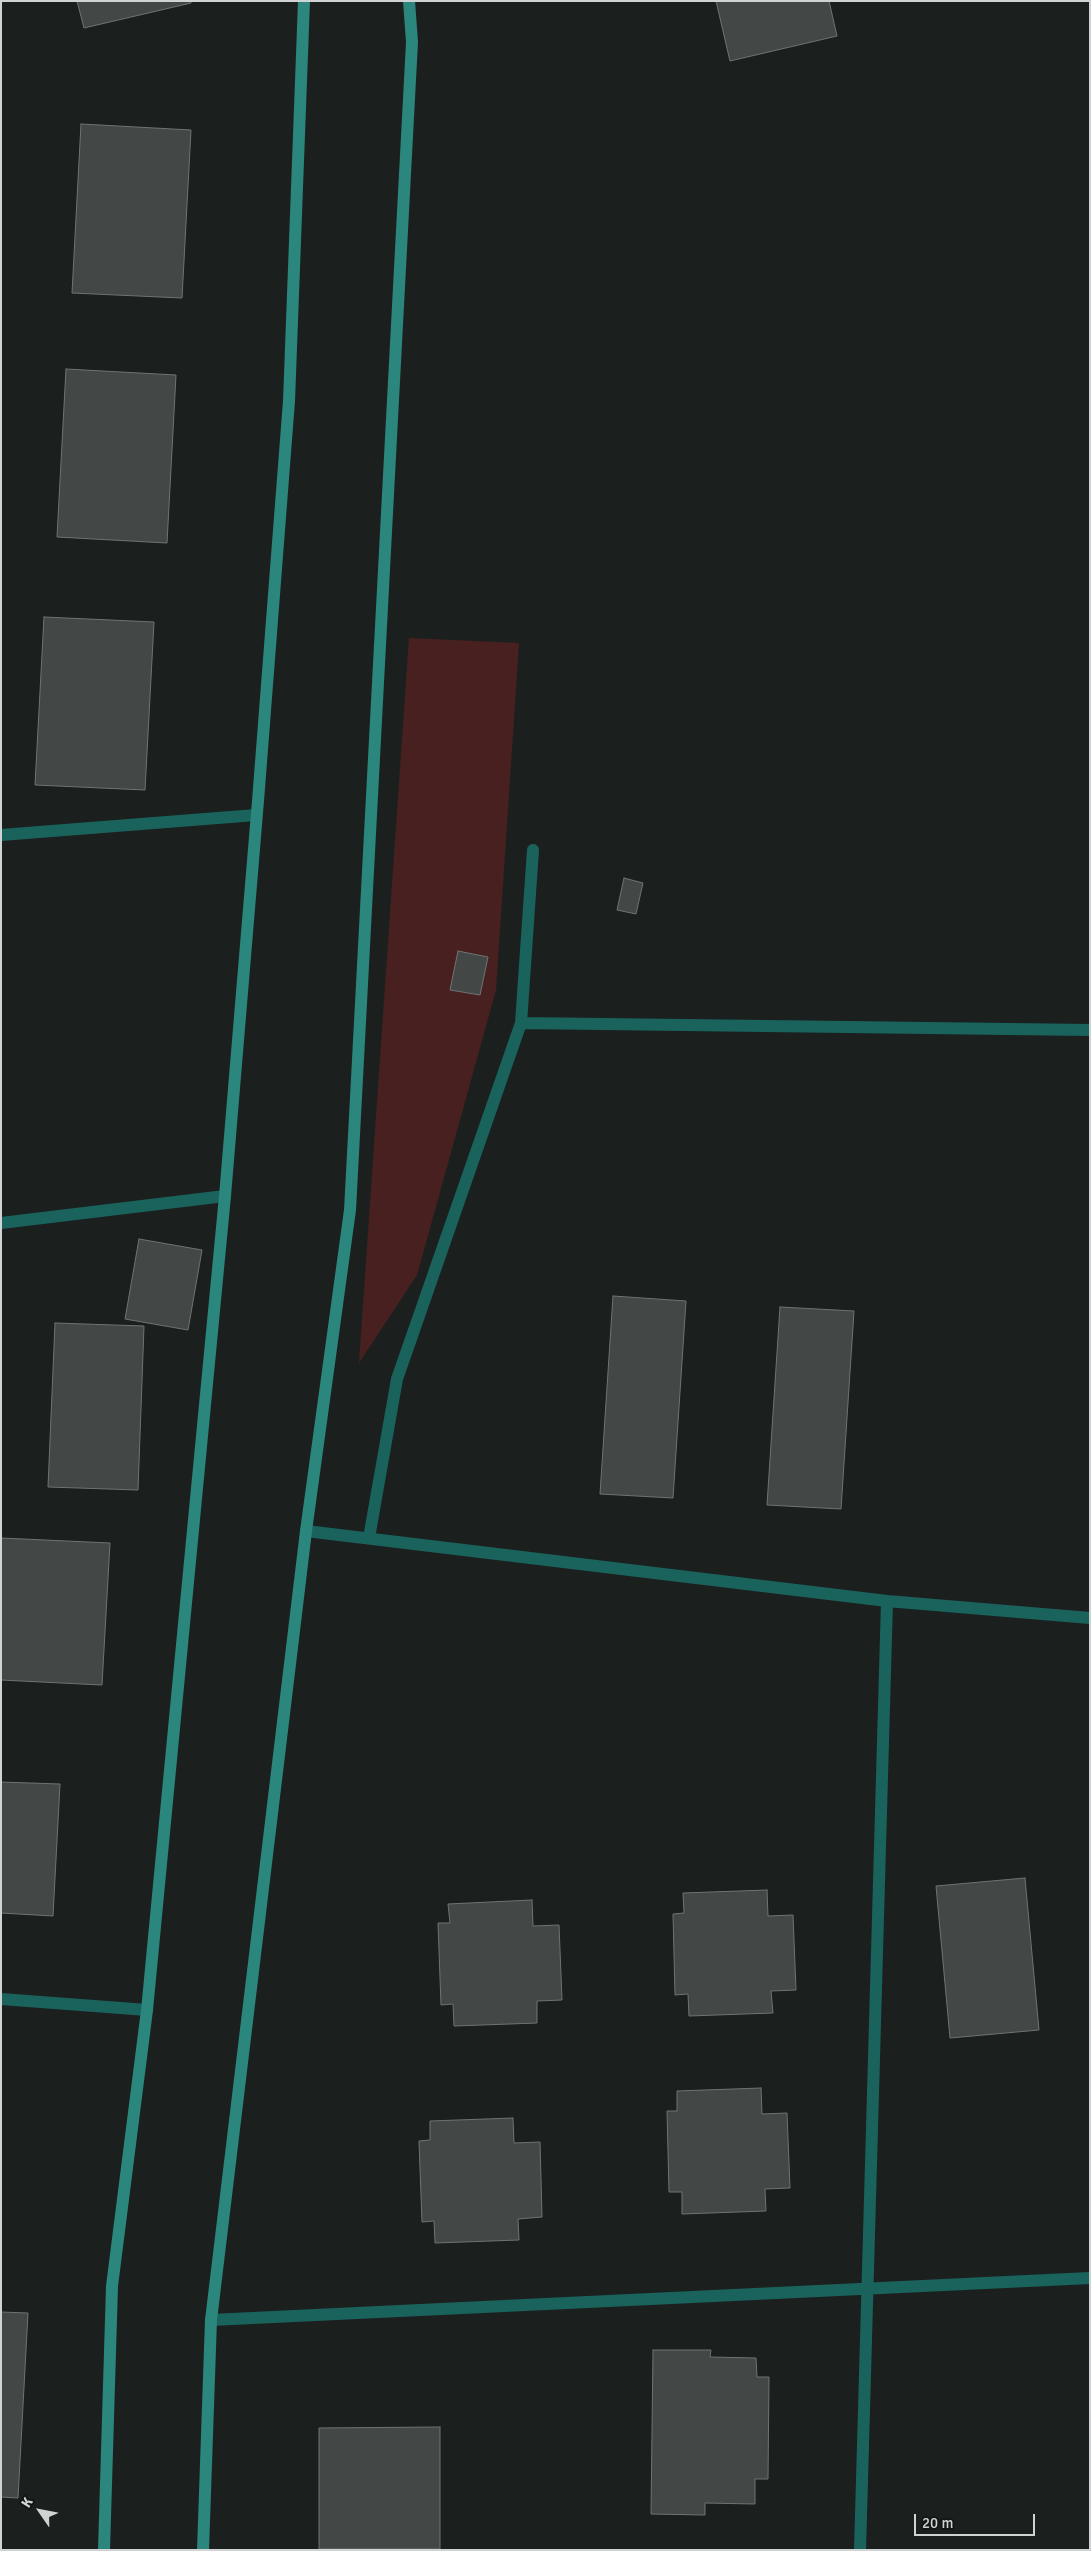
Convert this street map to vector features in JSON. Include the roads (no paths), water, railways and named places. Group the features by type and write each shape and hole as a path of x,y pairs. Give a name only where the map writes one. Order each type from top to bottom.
{"main road":[{"path":"104,2550 112,2286 147,2010 225,1196 289,401 304,1"},
{"path":"202,2550 211,2320 306,1531 350,1210 412,42 409,1"}],"street":[{"path":"1,835 256,815"},
{"path":"369,1538 397,1379 521,1023 534,850"},
{"path":"521,1023 1090,1030"},
{"path":"1,1223 225,1196"},
{"path":"306,1531 887,1601 1090,1618"},
{"path":"860,2550 887,1601"},
{"path":"1,1999 147,2010"},
{"path":"211,2320 1090,2278"}]}
